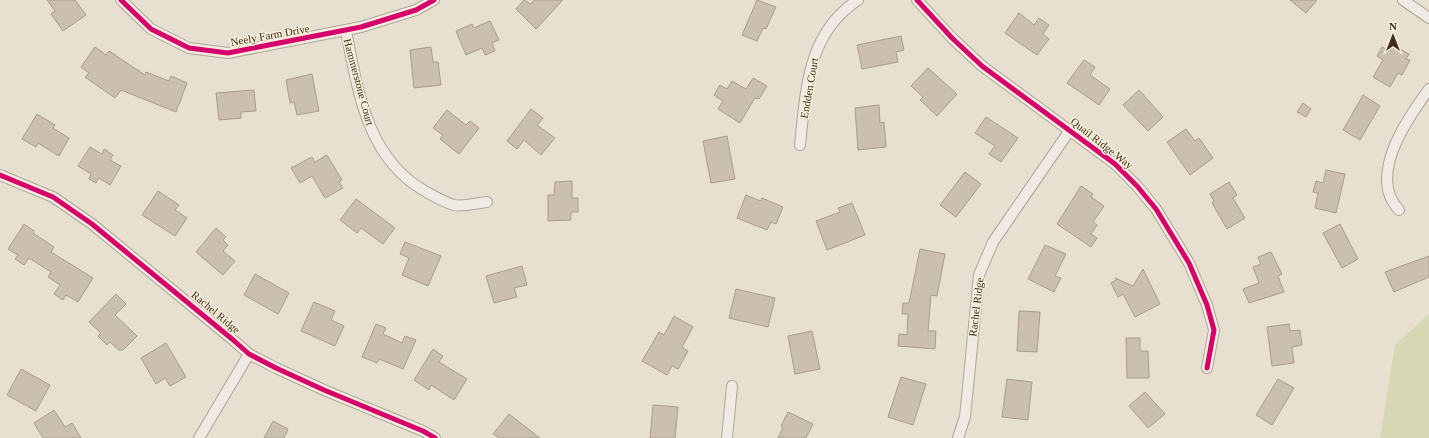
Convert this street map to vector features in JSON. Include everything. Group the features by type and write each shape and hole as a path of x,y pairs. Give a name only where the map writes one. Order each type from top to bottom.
{"street":[{"name":"Neely Farm Drive","path":"121,0 151,29 189,48 228,53 346,30 416,10 434,0"},
{"name":"Endden Court","path":"800,145 808,78 816,48 831,24 858,0"},
{"name":"Quail Ridge Way","path":"917,0 952,38 982,66 1115,164 1138,186 1156,209 1178,242 1200,285 1214,330 1207,368"},
{"path":"1403,0 1429,18"},
{"name":"Hammerstone Court","path":"346,30 357,85 369,126 392,165 415,185 433,196 454,205 487,202"},
{"path":"1399,210 1391,202 1387,175 1396,138 1429,89"},
{"name":"Rachel Ridge","path":"958,438 965,417 979,275 993,242 1070,130"},
{"name":"Rachel Ridge","path":"0,175 52,197 92,224 249,354 324,390 424,431 435,438"},
{"path":"199,438 249,354"},
{"path":"727,438 732,386"}],"green space":[{"path":"1429,314 1429,438 1380,438 1395,345"}],"building":[{"path":"47,0 75,0 86,15 63,31 51,14 55,11"},
{"path":"524,0 531,4 534,0 563,0 536,29 516,9"},
{"path":"757,0 776,7 766,29 763,28 757,41 742,35"},
{"path":"1290,0 1317,0 1306,13"},
{"path":"1019,13 1034,25 1039,18 1049,25 1043,34 1049,39 1037,55 1005,33"},
{"path":"490,21 499,40 492,43 495,51 485,55 482,48 466,55 456,31 472,24 474,28"},
{"path":"901,36 904,50 896,52 898,62 862,69 857,45"},
{"path":"1393,45 1409,54 1406,59 1410,60 1402,75 1398,73 1390,87 1373,77 1383,60 1377,56 1382,47 1390,51"},
{"path":"95,47 106,55 109,51 145,75 146,72 169,81 171,76 187,83 176,112 121,90 115,98 85,77 89,73 81,67"},
{"path":"431,47 433,62 438,62 441,85 414,88 410,50"},
{"path":"1084,60 1095,67 1090,75 1110,89 1099,105 1067,83"},
{"path":"928,68 957,94 937,116 920,100 923,97 911,86"},
{"path":"312,74 319,111 297,115 294,102 290,103 286,80"},
{"path":"753,78 767,86 759,99 755,98 740,123 718,109 723,101 714,95 720,85 727,89 732,81 746,89"},
{"path":"254,90 256,111 241,112 241,118 219,120 216,93"},
{"path":"1139,90 1163,117 1148,131 1123,105"},
{"path":"1363,95 1380,106 1360,140 1343,130"},
{"path":"1303,103 1311,109 1306,117 1297,112"},
{"path":"879,105 880,123 884,122 886,147 858,150 855,108"},
{"path":"531,109 543,118 537,125 555,138 541,155 524,140 517,149 507,141"},
{"path":"447,110 466,125 470,121 479,128 459,154 440,139 443,135 433,128"},
{"path":"37,114 55,125 53,128 69,138 59,156 38,143 36,147 22,139"},
{"path":"986,117 1018,138 1001,162 989,154 995,146 975,133"},
{"path":"1186,129 1195,141 1199,138 1213,158 1190,175 1167,142"},
{"path":"727,136 735,179 711,183 703,141"},
{"path":"90,147 102,154 104,149 113,155 110,160 121,166 110,185 99,178 96,183 89,179 91,174 78,166"},
{"path":"327,155 342,180 339,182 343,188 325,198 312,176 300,183 291,168 312,157 315,162"},
{"path":"1326,170 1345,174 1336,213 1315,208 1318,193 1313,192 1316,181 1323,183"},
{"path":"965,172 981,184 956,217 940,205"},
{"path":"572,181 572,198 578,198 578,212 571,212 571,220 548,221 548,195 554,195 555,182"},
{"path":"1229,182 1237,195 1233,198 1245,218 1227,229 1212,203 1214,201 1210,194"},
{"path":"1081,186 1093,194 1091,197 1104,206 1093,222 1097,225 1091,234 1097,238 1091,247 1057,224"},
{"path":"158,191 179,205 175,210 187,218 175,236 142,215"},
{"path":"746,195 761,201 762,198 783,207 776,224 771,222 767,230 737,218"},
{"path":"356,199 395,228 383,244 361,228 357,233 340,220"},
{"path":"852,203 865,235 827,250 816,221 840,212 838,208"},
{"path":"24,224 34,231 33,233 54,247 51,252 93,278 78,302 66,295 63,300 54,294 60,285 48,277 51,272 29,258 24,265 15,259 18,255 8,249"},
{"path":"1340,224 1358,259 1342,268 1323,233"},
{"path":"216,228 226,237 223,240 228,245 223,251 235,261 223,275 196,252"},
{"path":"405,242 441,256 428,286 402,275 409,258 400,254"},
{"path":"1045,245 1066,254 1055,276 1061,278 1054,292 1028,279"},
{"path":"920,249 945,254 937,296 931,295 928,331 936,331 935,349 898,346 899,334 907,335 908,314 902,314 903,303 909,303"},
{"path":"1271,252 1282,274 1278,276 1284,292 1249,303 1243,289 1259,283 1253,267 1261,264 1258,257"},
{"path":"1429,256 1429,277 1394,292 1385,272"},
{"path":"522,266 527,285 514,288 517,297 494,303 486,276"},
{"path":"1143,269 1160,304 1135,317 1123,294 1118,297 1111,283 1116,280 1115,278 1133,286"},
{"path":"255,274 289,293 278,314 244,295"},
{"path":"736,289 775,298 768,327 729,318"},
{"path":"116,294 126,304 115,315 137,336 123,350 119,350 110,342 107,345 98,336 101,333 89,322"},
{"path":"314,302 335,311 331,320 344,326 335,346 301,331"},
{"path":"1019,311 1040,312 1037,352 1017,351"},
{"path":"674,316 693,327 682,347 688,351 678,369 672,366 667,375 642,361 659,332 664,335"},
{"path":"376,324 386,328 383,334 402,343 405,336 416,340 403,369 379,359 377,363 362,357"},
{"path":"1289,324 1290,331 1300,330 1302,345 1292,347 1294,363 1272,366 1267,327"},
{"path":"812,331 820,369 795,374 788,336"},
{"path":"1126,338 1140,338 1140,351 1148,351 1149,378 1127,378"},
{"path":"166,343 186,377 170,386 165,378 156,384 141,358"},
{"path":"433,349 443,356 439,362 467,379 454,400 431,385 429,390 414,380"},
{"path":"21,369 50,385 36,411 7,395"},
{"path":"901,377 926,384 913,425 888,417"},
{"path":"1007,379 1032,382 1028,420 1002,417"},
{"path":"1278,379 1294,388 1272,425 1256,415"},
{"path":"1145,392 1165,414 1148,428 1129,406"},
{"path":"653,405 678,407 675,438 650,438"},
{"path":"54,410 65,427 72,423 81,438 43,438 34,423"},
{"path":"788,412 813,424 806,438 778,438 783,427 781,426"},
{"path":"509,414 540,438 499,438 493,434"},
{"path":"273,421 288,429 284,438 264,438"}],"cycle path":[{"path":"121,0 151,29 189,48 228,53 361,27 416,10 434,0"},
{"path":"917,0 952,38 982,66 1115,164 1137,186 1156,209 1189,263 1207,305 1214,330 1207,368"},
{"path":"0,175 53,197 92,224 249,354 324,390 423,431 435,438"}]}
